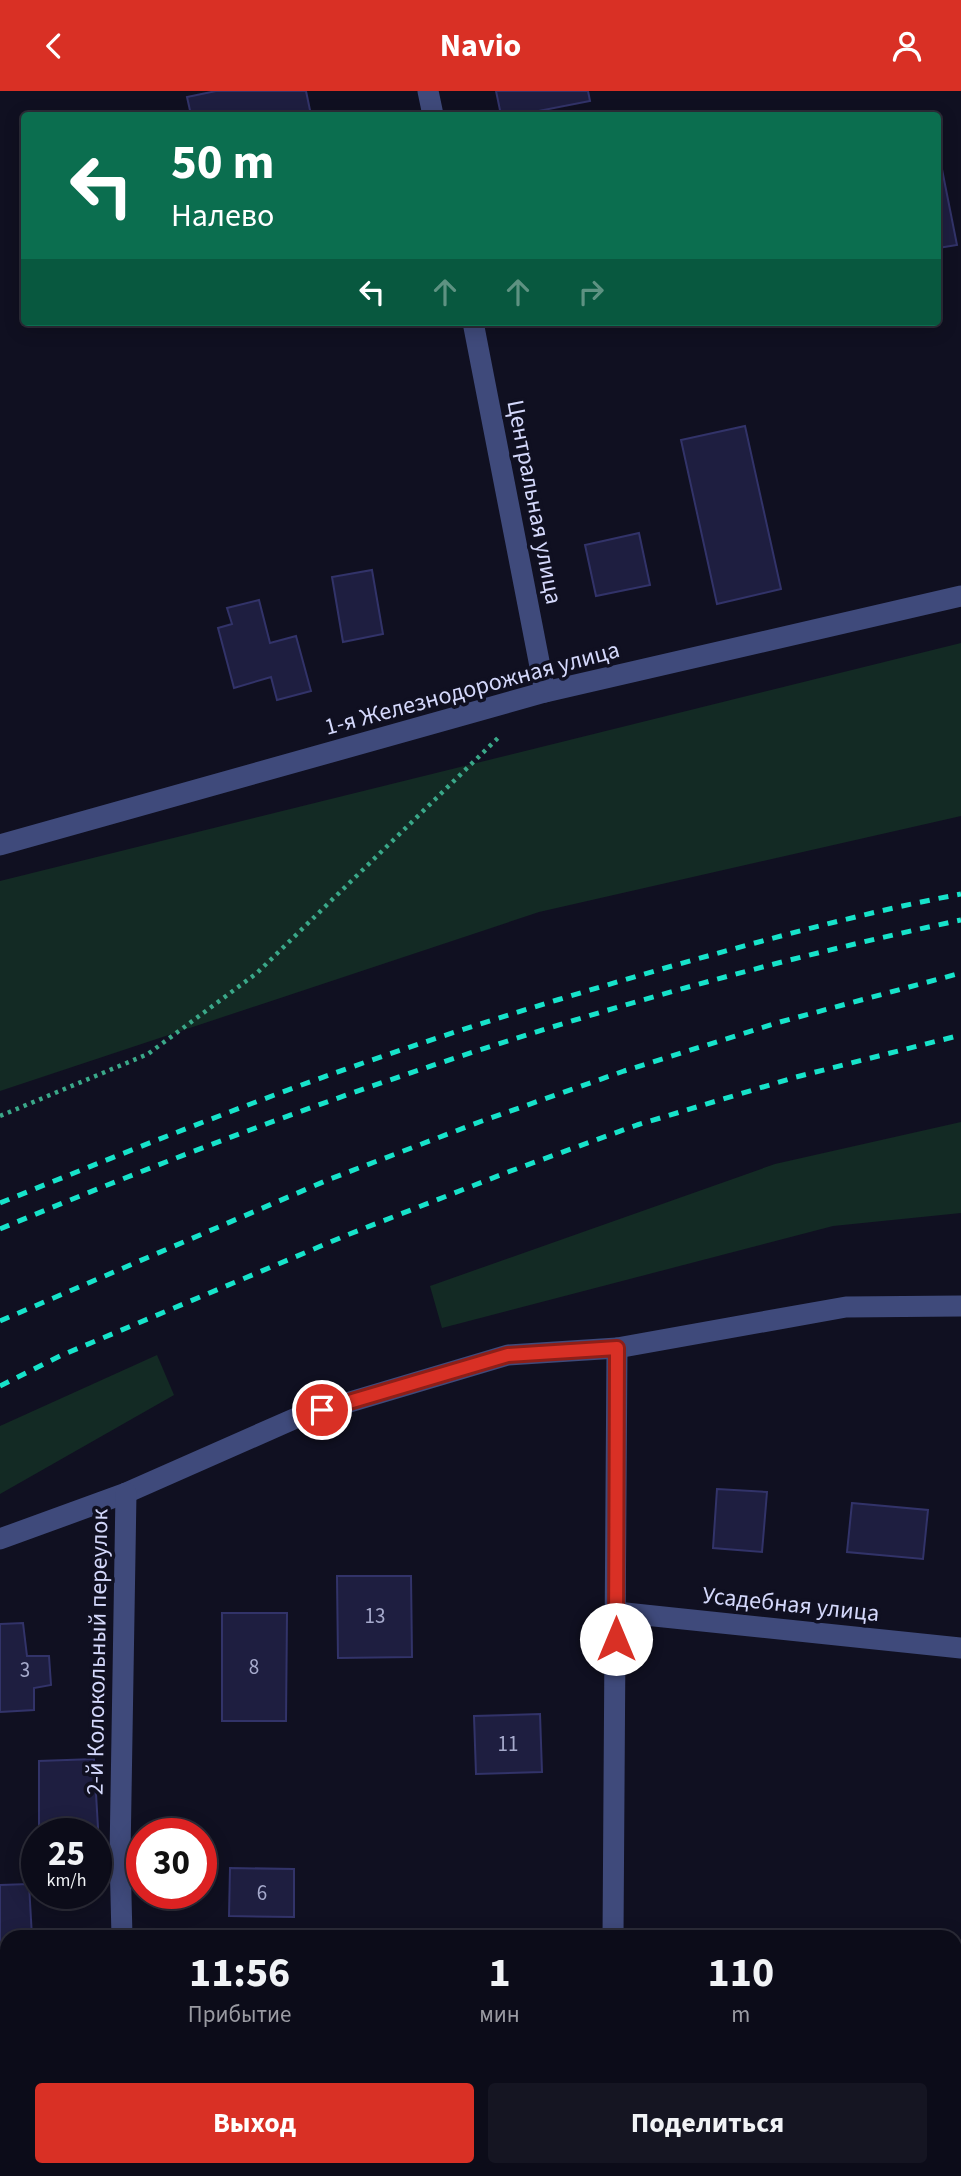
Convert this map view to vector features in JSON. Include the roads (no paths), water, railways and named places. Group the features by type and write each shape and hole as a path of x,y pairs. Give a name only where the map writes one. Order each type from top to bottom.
{"street":[{"path":"428,91 432,112"},
{"name":"Центральная улица","path":"474,326 545,692"},
{"name":"1-я Железнодорожная улица","path":"0,845 545,692 961,596"},
{"path":"0,1539 126,1493 296,1418 508,1355 617,1348 846,1307 961,1305"},
{"path":"613,1930 617,1348"},
{"name":"2-й Колокольный переулок","path":"122,1930 120,1856 126,1493"},
{"name":"Усадебная улица","path":"616,1612 961,1648"}],"railway":[{"path":"0,1203 296,1087 486,1022 749,945 855,917 961,894"},
{"path":"0,1229 235,1136 473,1052 716,980 961,920"},
{"path":"0,1321 330,1179 482,1121 624,1071 780,1022 961,973"},
{"path":"0,1386 60,1356 347,1235 508,1172 637,1125 796,1077 961,1035"}]}
